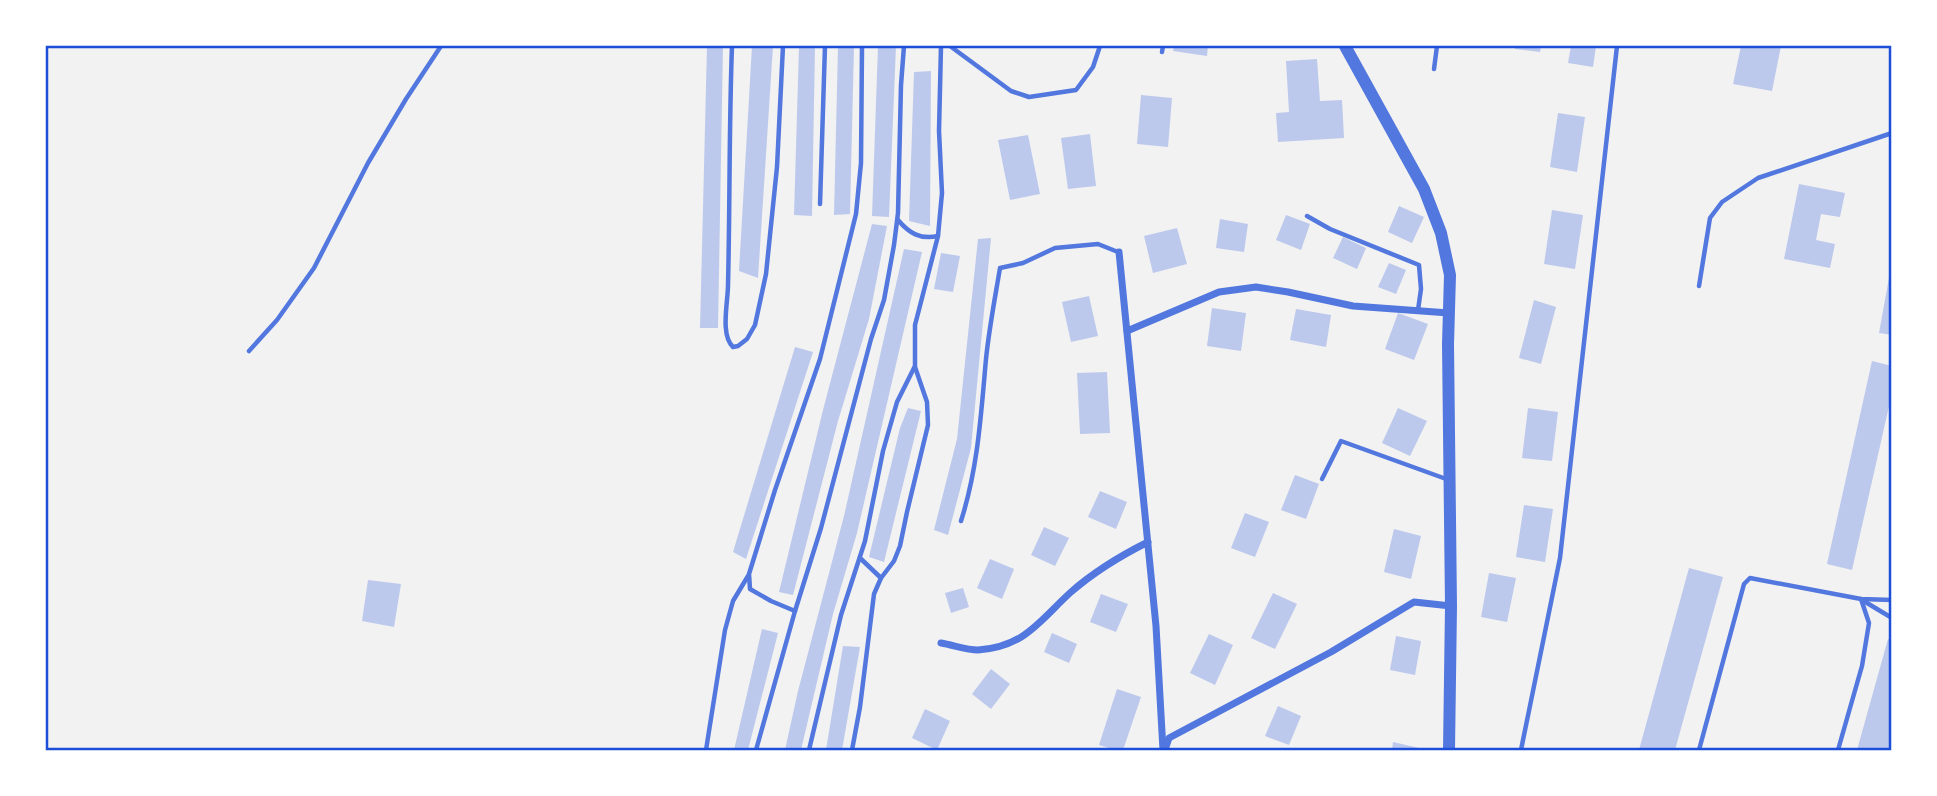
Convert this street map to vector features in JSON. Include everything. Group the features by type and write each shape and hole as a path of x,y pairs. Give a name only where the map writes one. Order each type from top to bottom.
{"street":[{"path":"1345,46 1424,189 1441,233 1450,275 1449,751"},
{"path":"1119,252 1156,626 1164,751"},
{"path":"1127,331 1219,292 1256,287 1353,306 1448,313"},
{"path":"941,643 976,650 1011,644 1032,631 1072,591 1111,561 1148,542"},
{"path":"1164,751 1169,738 1331,652 1414,602 1451,606"}],"lane":[{"path":"249,351 277,320 314,268 368,163 441,46"},
{"path":"732,46 725,337 733,347 747,339 755,325 766,274 776,180 783,46"},
{"path":"820,204 825,46"},
{"path":"706,751 725,630 733,601 749,573 820,359 856,214 861,163 863,46"},
{"path":"756,751 794,611 821,528 870,339 884,300 897,219 904,46"},
{"path":"852,751 874,594 900,546 928,425 927,402 915,366 915,325 938,236 942,193 939,118 941,46"},
{"path":"950,46 1011,91 1029,97 1076,90 1093,67 1100,46"},
{"path":"1434,69 1437,46"},
{"path":"1521,751 1560,558 1617,46"},
{"path":"1699,286 1710,218 1722,202 1758,178 1892,132"},
{"path":"1307,216 1330,229 1419,265 1421,289 1418,310"},
{"path":"897,219 909,233 929,238 938,236"},
{"path":"961,521 979,442 986,362 1000,268 1023,262 1055,248 1098,244 1119,252"},
{"path":"809,751 841,615 865,541 883,452 897,402 915,366"},
{"path":"1322,479 1341,441 1450,481"},
{"path":"860,558 881,578"},
{"path":"749,573 750,589 794,611"},
{"path":"1699,751 1744,584 1750,578 1861,599 1892,600"},
{"path":"1861,599 1892,618"},
{"path":"1838,751 1863,666 1870,623 1861,599"}],"building":[{"path":"707,46 723,46 718,328 700,328"},
{"path":"752,46 773,46 758,278 739,271"},
{"path":"799,46 815,46 812,216 794,215"},
{"path":"838,46 854,46 850,214 834,215"},
{"path":"878,46 896,46 889,217 872,216"},
{"path":"1174,46 1208,46 1207,56 1173,51"},
{"path":"1515,46 1541,46 1540,52 1515,49"},
{"path":"1571,46 1596,46 1593,67 1568,63"},
{"path":"1741,46 1781,46 1772,91 1733,84"},
{"path":"1317,59 1320,101 1342,100 1344,138 1278,142 1276,113 1289,112 1286,61"},
{"path":"931,71 930,226 909,221 914,72"},
{"path":"1141,95 1172,98 1168,147 1137,144"},
{"path":"1558,113 1585,117 1577,172 1550,167"},
{"path":"1090,134 1096,186 1068,189 1061,138"},
{"path":"1028,135 1040,194 1010,200 998,140"},
{"path":"1799,184 1845,193 1840,217 1821,214 1816,240 1835,244 1830,268 1784,259"},
{"path":"1399,206 1424,217 1412,243 1388,232"},
{"path":"1552,210 1583,215 1575,269 1544,264"},
{"path":"1286,215 1310,224 1301,250 1276,240"},
{"path":"1220,219 1248,224 1244,252 1216,248"},
{"path":"872,224 887,226 869,319 838,421 793,595 779,592 823,410"},
{"path":"1177,228 1187,264 1153,273 1144,236"},
{"path":"1343,237 1366,248 1357,269 1333,258"},
{"path":"991,238 971,448 948,535 934,530 957,439 978,239"},
{"path":"904,249 922,252 857,533 833,614 801,750 785,750 844,516"},
{"path":"941,253 960,256 953,292 934,289"},
{"path":"1389,263 1406,270 1396,294 1378,287"},
{"path":"1892,272 1892,335 1879,333"},
{"path":"1089,296 1098,336 1071,342 1062,302"},
{"path":"1534,300 1556,307 1541,364 1519,358"},
{"path":"1212,308 1246,313 1241,351 1207,346"},
{"path":"1296,309 1331,315 1326,347 1290,340"},
{"path":"1398,313 1428,324 1414,360 1385,349"},
{"path":"795,347 813,352 746,559 733,552"},
{"path":"1872,361 1892,366 1892,393 1852,570 1827,564"},
{"path":"1107,372 1110,433 1080,434 1077,373"},
{"path":"908,408 921,411 884,562 869,557 900,428"},
{"path":"1398,408 1427,421 1410,456 1382,443"},
{"path":"1528,408 1558,412 1552,461 1522,458"},
{"path":"1295,475 1319,484 1306,519 1281,510"},
{"path":"1100,491 1127,502 1116,529 1088,517"},
{"path":"1524,505 1553,509 1545,562 1516,557"},
{"path":"1245,513 1269,522 1255,557 1231,548"},
{"path":"1044,527 1069,538 1055,566 1031,555"},
{"path":"1394,529 1421,536 1411,579 1384,572"},
{"path":"990,559 1014,569 1002,599 977,588"},
{"path":"1689,568 1723,577 1675,750 1639,750"},
{"path":"1489,573 1516,578 1507,622 1481,617"},
{"path":"368,580 401,584 394,627 362,621"},
{"path":"963,588 969,607 951,613 945,593"},
{"path":"1273,593 1297,604 1275,649 1251,638"},
{"path":"1101,594 1128,604 1116,632 1090,622"},
{"path":"762,629 778,633 748,750 734,750"},
{"path":"1052,633 1077,644 1069,663 1044,652"},
{"path":"1209,634 1233,645 1215,685 1190,673"},
{"path":"1396,636 1421,641 1415,675 1390,670"},
{"path":"1888,639 1892,640 1892,745 1890,750 1857,750"},
{"path":"843,646 860,647 842,750 826,750"},
{"path":"991,669 1010,684 991,709 972,694"},
{"path":"1117,689 1141,697 1123,750 1099,745"},
{"path":"1278,706 1301,716 1289,745 1265,736"},
{"path":"925,709 950,721 937,750 912,738"},
{"path":"1393,742 1419,748 1419,750 1392,750"}]}
